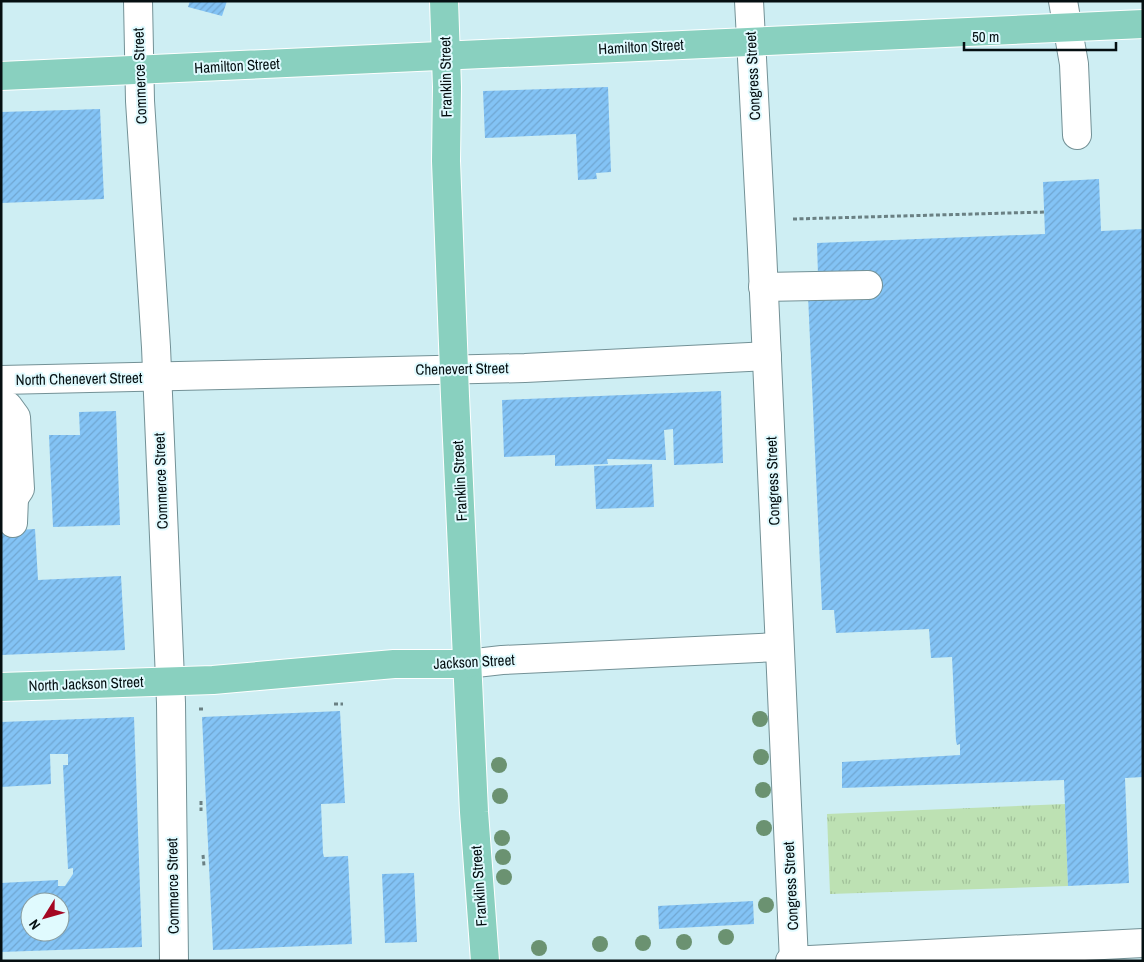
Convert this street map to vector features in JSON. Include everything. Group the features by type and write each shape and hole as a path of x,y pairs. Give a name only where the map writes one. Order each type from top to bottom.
{"main road":[{"name":"Franklin Street","path":"444,1 446,161 454,369 474,820 485,961"},
{"name":"Hamilton Street","path":"1,76 750,42 1066,14 1143,24"},
{"name":"Jackson Street","path":"170,681 213,680 394,664 467,664"},
{"name":"North Jackson Street","path":"1,687 170,681"}],"street":[{"name":"Commerce Street","path":"138,1 170,681 174,961"},
{"name":"Congress Street","path":"749,1 794,961"},
{"path":"1066,14 1074,64 1077,135"},
{"path":"763,288 868,284"},
{"name":"Chenevert Street","path":"157,377 454,369 767,356"},
{"name":"North Chenevert Street","path":"4,398 157,377"},
{"path":"1,436 5,475 13,510 20,489 16,417 4,398"},
{"name":"Jackson Street","path":"467,664 502,660 779,647"},
{"path":"790,961 1100,953 1143,943"}],"path":[{"path":"793,219 1045,212"},
{"path":"334,704 343,704"},
{"path":"199,709 205,709"},
{"path":"200,801 201,810"},
{"path":"203,855 204,866"}],"green space":[{"path":"1065,804 1068,886 830,894 827,814"}],"building":[{"path":"190,1 227,1 222,16 188,7"},
{"path":"608,87 611,172 596,173 597,179 578,180 576,134 485,138 483,91"},
{"path":"100,109 104,199 1,203 1,112"},
{"path":"1099,179 1101,231 1143,229 1143,777 1125,778 1129,883 1068,886 1064,780 842,788 842,762 960,755 960,744 957,745 956,741 952,657 931,658 929,629 836,633 834,610 822,610 808,295 877,293 875,273 818,275 817,243 1045,234 1043,182"},
{"path":"721,391 723,463 674,465 673,429 664,430 666,460 607,459 608,464 555,466 555,455 504,457 502,400"},
{"path":"116,411 120,525 53,527 49,435 80,435 79,412"},
{"path":"652,464 654,507 596,509 594,466"},
{"path":"35,529 38,580 121,576 125,650 1,655 1,531"},
{"path":"340,711 345,803 321,804 323,853 324,857 348,856 352,944 213,950 202,717"},
{"path":"134,717 142,947 1,952 1,883 58,880 58,886 65,886 73,874 73,868 68,869 63,765 68,765 68,754 50,754 51,784 1,787 1,722"},
{"path":"414,873 417,942 385,943 382,874"},
{"path":"753,901 754,924 659,929 658,906"}]}
